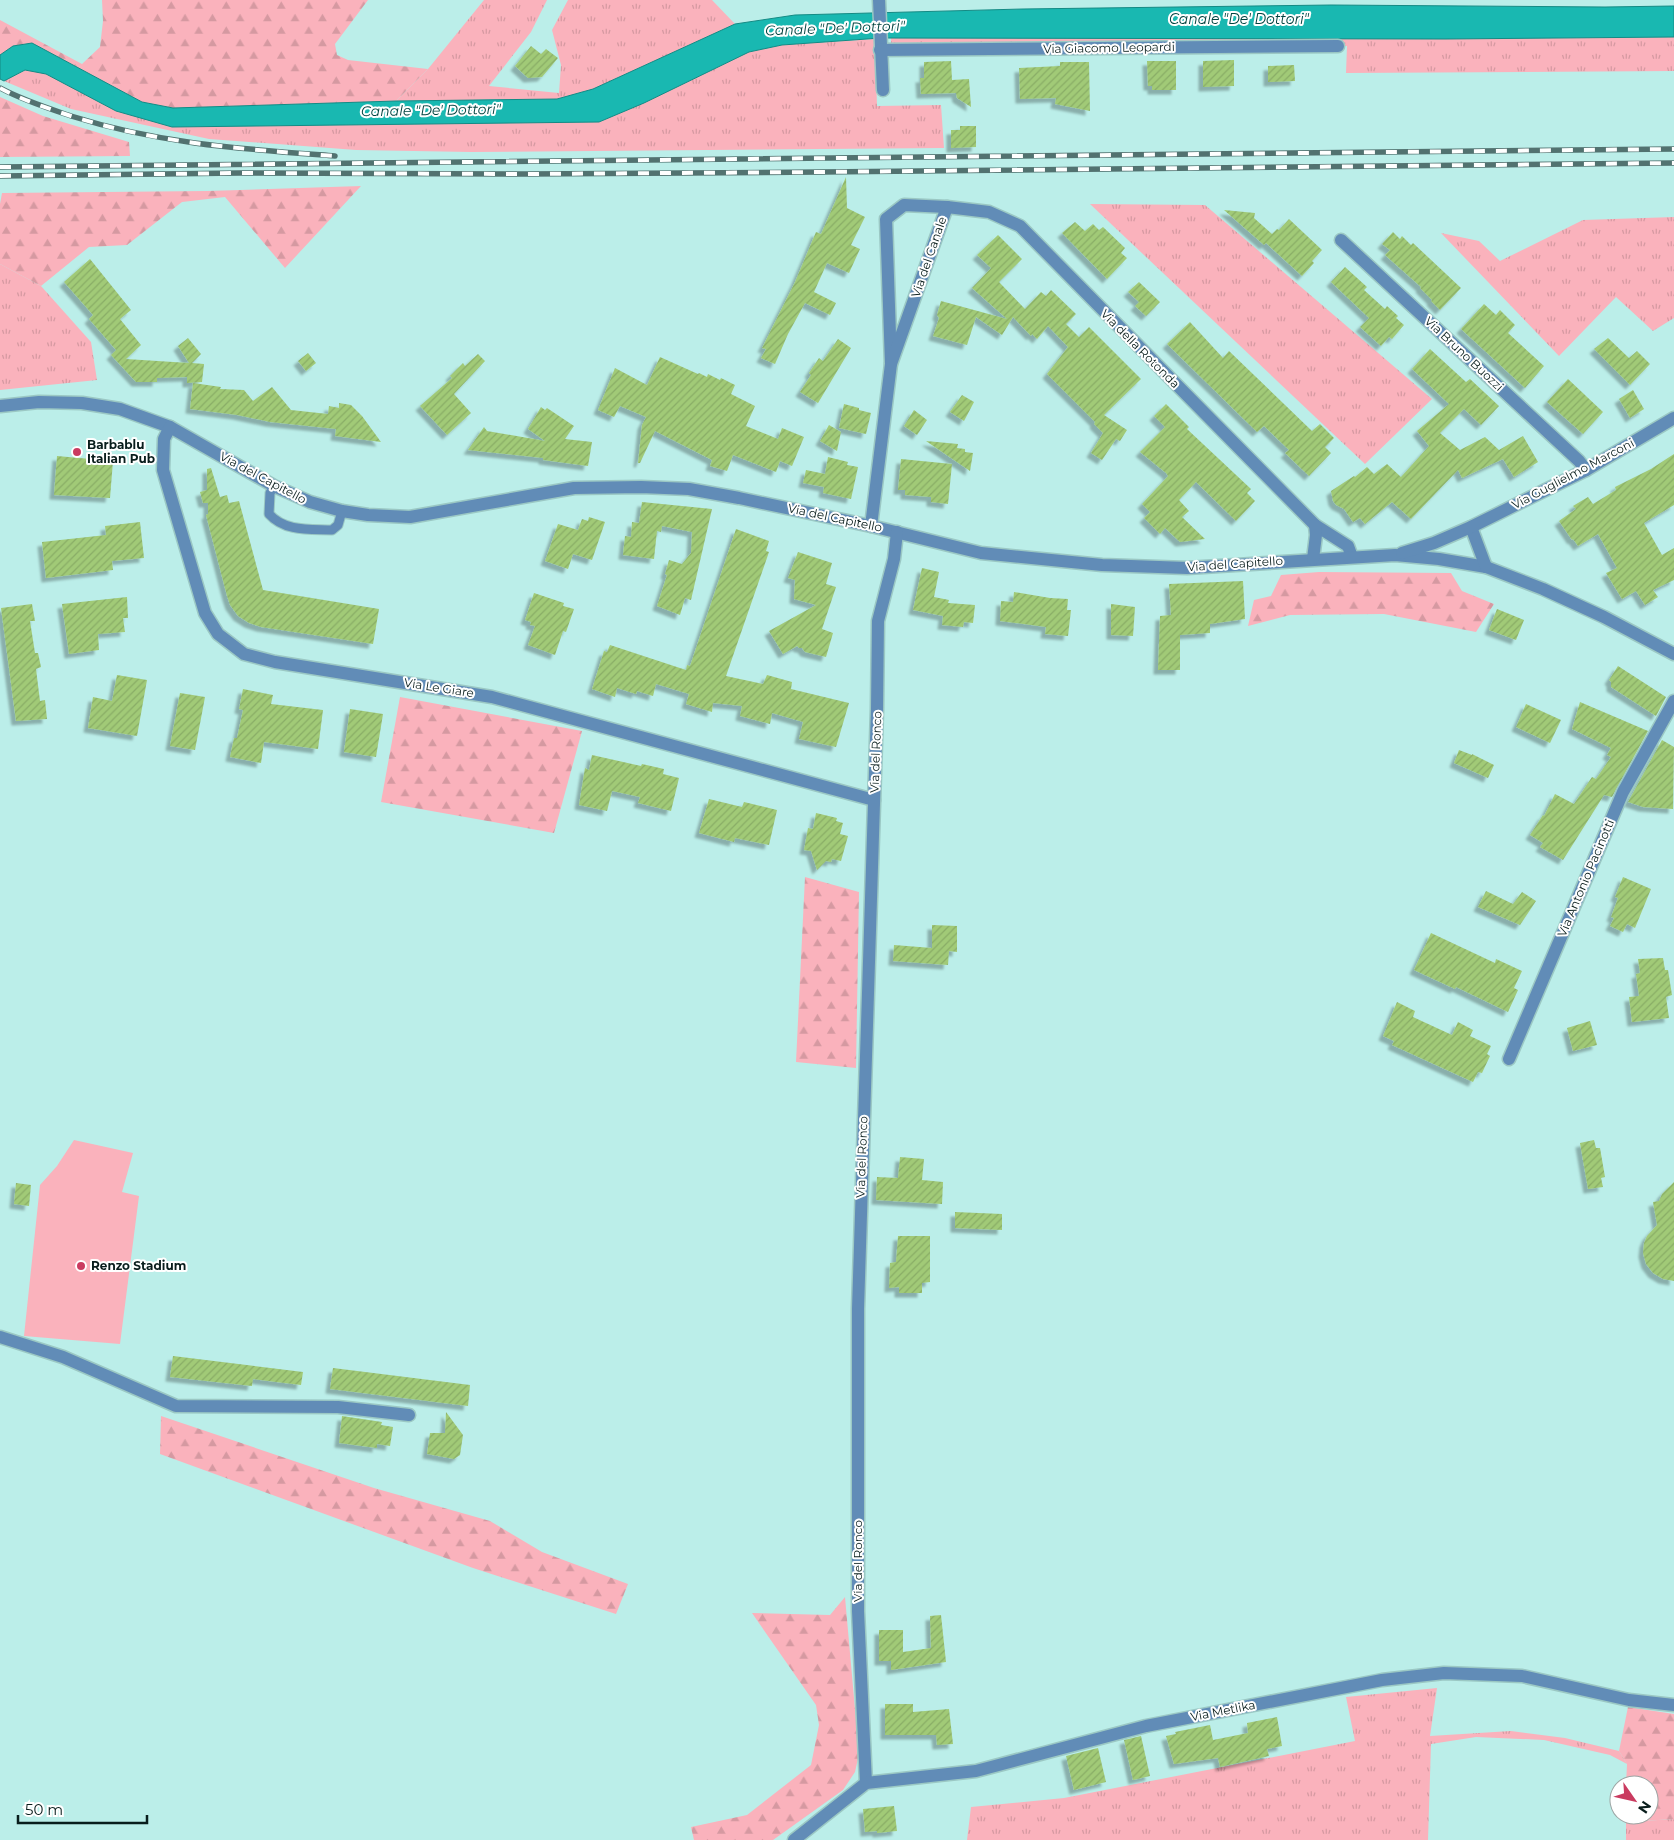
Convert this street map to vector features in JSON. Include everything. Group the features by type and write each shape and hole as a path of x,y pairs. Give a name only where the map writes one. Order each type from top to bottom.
{"street":[{"path":"879,0 883,90"},
{"name":"Via Giacomo Leopardi","path":"881,44 1338,46"},
{"name":"Via del Canale","path":"871,526 891,364 886,219 904,205 947,207 891,364"},
{"name":"Via della Rotonda","path":"947,207 989,212 1020,226 1315,526 1348,546 1352,557"},
{"name":"Via Bruno Buozzi","path":"1341,240 1572,454 1586,470"},
{"name":"Via del Capitello","path":"0,406 39,402 82,403 120,409 170,427 274,486 310,502 342,511 368,515 410,517 574,488 640,487 689,489 740,498 871,526 981,553 1102,566 1186,568 1396,555 1439,558 1486,568 1543,589 1604,617 1674,654"},
{"name":"Via Guglielmo Marconi","path":"1396,555 1434,543 1471,527 1586,470 1674,418"},
{"name":"Via Le Giare","path":"170,427 164,439 163,470 205,612 218,634 244,654 275,662 492,697 874,800"},
{"path":"1313,559 1316,535 1315,526"},
{"path":"1471,527 1486,568"},
{"name":"Via del Ronco","path":"866,1783 858,1611 858,1309 878,621 894,559 897,532"},
{"name":"Via Antonio Pacinotti","path":"1508,1059 1623,792 1674,701"},
{"path":"0,1337 63,1357 176,1406 338,1407 409,1416"},
{"name":"Via Metlika","path":"866,1783 976,1771 1146,1726 1382,1680 1444,1673 1522,1676 1630,1700 1674,1704"},
{"path":"794,1840 866,1783"}],"lane":[{"path":"274,486 270,493 269,514 276,522 290,527 332,530 338,525 342,511"}],"green space":[{"path":"102,0 368,0 335,44 337,55 348,60 428,69 396,101 173,108 142,102 32,43 13,46 0,55 0,20 82,64 100,47 103,21"},
{"path":"484,0 547,0 531,32 489,86 559,93 561,65 552,30 568,0 712,0 735,24 593,89 557,99 396,101 428,69"},
{"path":"1674,37 1674,71 1346,73 1347,46 891,45 891,38 1445,39"},
{"path":"875,39 877,106 941,105 944,148 471,152 356,150 209,139 71,109 4,81 26,70 46,74 116,111 172,127 599,122 644,103 749,52 782,45"},
{"path":"0,97 43,116 129,142 130,156 0,157"},
{"path":"361,186 285,268 225,197 182,202 127,245 89,247 41,286 0,264 0,204 2,193 207,191"},
{"path":"1090,204 1205,205 1432,399 1365,464"},
{"path":"1674,217 1674,318 1653,331 1616,297 1559,356 1441,233 1479,241 1500,261 1583,220"},
{"path":"0,264 41,286 91,342 97,380 0,390"},
{"path":"1319,572 1451,573 1462,591 1494,604 1476,632 1384,614 1290,615 1248,626 1254,600 1271,596 1281,575"},
{"path":"400,697 582,731 554,833 381,802"},
{"path":"805,877 859,892 856,1068 796,1062"},
{"name":"Renzo Stadium","path":"74,1140 133,1153 122,1192 139,1196 120,1344 24,1336 40,1185 57,1166"},
{"path":"161,1416 374,1488 490,1521 542,1552 628,1584 616,1614 473,1568 160,1454"},
{"path":"845,1597 859,1754 855,1772 843,1790 773,1840 694,1840 691,1827 747,1815 811,1765 819,1725 816,1705 752,1613 830,1615"},
{"path":"1437,1688 1430,1736 1511,1731 1565,1738 1619,1751 1627,1764 1610,1755 1544,1740 1476,1737 1431,1744 1428,1840 967,1840 971,1807 1064,1798 1355,1741 1346,1697"},
{"path":"1628,1707 1674,1714 1674,1819 1659,1820 1659,1775 1626,1775 1627,1764 1619,1751"},
{"path":"1674,1819 1674,1840 1626,1840 1626,1825 1659,1825 1659,1820"}],"water":[{"name":"Canale \"De' Dottori\"","path":"1331,5 1674,6 1674,37 1445,39 881,38 782,45 749,52 644,103 599,122 172,127 116,111 46,74 25,70 4,81 0,79 0,55 13,46 32,43 142,102 173,108 396,101 557,99 593,89 735,24 795,15 1023,9"}],"building":[{"path":"531,46 541,54 546,49 558,58 542,77 528,78 515,66"},
{"path":"1234,60 1234,86 1203,87 1203,61"},
{"path":"951,61 952,80 969,79 971,107 957,98 956,93 921,94 920,78 924,78 924,62"},
{"path":"1147,61 1176,61 1176,90 1152,90 1152,86 1148,86"},
{"path":"1060,62 1089,62 1090,111 1055,104 1056,98 1020,99 1019,68 1060,66"},
{"path":"1294,65 1295,81 1268,82 1268,66"},
{"path":"960,126 976,126 976,147 951,148 951,130 960,130"},
{"path":"846,177 847,208 865,217 851,245 860,249 849,273 827,263 814,292 836,303 830,315 805,303 788,334 775,364 761,358 766,349 762,348 795,282 816,232 821,234"},
{"path":"1224,210 1255,213 1254,218 1272,234 1277,229 1279,230 1289,219 1322,250 1312,261 1314,263 1302,276 1266,243 1264,245"},
{"path":"1075,222 1085,231 1093,224 1099,230 1103,227 1125,248 1121,253 1127,258 1107,279 1062,233"},
{"path":"1393,232 1400,239 1402,236 1411,245 1413,243 1461,288 1440,310 1421,287 1385,255 1390,250 1382,244"},
{"path":"998,235 1022,259 999,282 1025,309 1041,292 1046,296 1051,290 1076,314 1066,324 1079,337 1089,327 1141,379 1104,415 1127,430 1120,441 1116,439 1102,460 1091,453 1103,433 1094,424 1095,422 1047,374 1068,347 1048,326 1037,339 1032,334 1031,336 1013,317 1002,335 976,317 967,345 933,336 939,318 937,315 941,301 1007,319 972,288 991,268 977,255"},
{"path":"90,259 131,310 120,319 141,345 126,359 189,363 178,346 188,338 201,354 192,363 204,364 202,382 187,383 187,377 157,378 157,382 136,382 111,355 116,350 89,319 93,315 64,282"},
{"path":"1345,267 1367,287 1364,290 1385,309 1387,306 1398,316 1396,318 1404,325 1392,339 1389,337 1381,346 1360,327 1369,318 1331,282"},
{"path":"1139,282 1160,302 1146,316 1135,306 1139,302 1128,292"},
{"path":"1484,304 1496,315 1500,310 1515,325 1508,333 1544,366 1525,388 1461,329"},
{"path":"1190,322 1223,358 1229,351 1312,431 1320,424 1334,438 1325,447 1331,453 1309,476 1285,453 1289,450 1264,426 1257,432 1167,344"},
{"path":"1608,338 1629,358 1637,351 1650,364 1630,385 1594,349"},
{"path":"838,339 851,348 818,403 800,392 819,358 823,361"},
{"path":"1430,349 1466,382 1470,379 1499,406 1481,425 1464,409 1440,433 1460,450 1485,437 1499,450 1523,436 1538,462 1514,477 1503,459 1462,478 1458,470 1411,519 1392,502 1365,524 1360,518 1353,522 1344,509 1333,501 1331,491 1355,477 1367,467 1374,474 1387,464 1401,477 1429,446 1417,431 1449,404 1412,369"},
{"path":"308,353 316,363 306,371 298,361"},
{"path":"478,354 485,361 454,394 471,413 447,435 420,406 452,378 450,376 463,363 465,366"},
{"path":"660,357 698,374 707,377 708,374 735,385 731,394 755,406 746,426 778,439 782,428 804,437 792,466 780,461 776,472 733,455 727,471 710,466 712,460 655,431 640,463 638,463 642,425 646,417 620,406 614,417 598,410 615,368 647,385"},
{"path":"1568,379 1603,412 1583,434 1547,402"},
{"path":"193,383 221,387 220,389 244,390 253,401 272,387 291,410 328,414 329,406 339,408 339,403 351,405 362,416 381,442 335,436 336,429 270,422 237,415 190,409"},
{"path":"1633,390 1644,409 1630,418 1619,399"},
{"path":"962,395 974,402 964,421 950,412"},
{"path":"844,404 871,413 866,434 839,428"},
{"path":"1166,404 1189,427 1187,429 1251,489 1247,493 1255,501 1236,521 1196,482 1179,500 1189,511 1182,517 1205,539 1180,542 1165,528 1160,534 1144,518 1150,512 1142,504 1168,476 1140,452 1165,427 1154,416"},
{"path":"541,407 545,410 547,408 574,426 565,439 592,442 588,466 543,460 543,458 468,450 484,427 487,431 545,441 528,429"},
{"path":"914,410 927,420 917,435 904,426"},
{"path":"829,425 841,432 837,451 820,441"},
{"path":"926,441 958,444 957,448 973,453 970,471"},
{"path":"1674,454 1674,505 1644,523 1662,555 1674,548 1674,580 1653,590 1658,597 1645,605 1636,591 1622,599 1606,573 1617,568 1598,534 1578,546 1559,521 1576,509 1573,506 1588,497 1593,504 1616,490 1615,487 1651,469"},
{"path":"57,456 113,461 110,498 54,495"},
{"path":"828,457 848,462 847,465 858,467 851,499 823,493 824,487 803,483 806,470 825,474"},
{"path":"901,459 952,464 948,504 931,502 931,497 905,495 905,490 898,490"},
{"path":"211,468 220,497 227,495 229,503 239,501 263,590 379,609 373,644 261,627 249,623 238,616 230,605 227,596 206,515 208,514 208,503 203,503 200,492 207,490 207,469"},
{"path":"642,502 712,509 691,600 685,598 680,615 657,606 667,575 665,574 669,560 682,564 691,553 692,532 662,526 661,532 657,531 654,559 623,555 625,536 631,537 632,522 639,523"},
{"path":"589,517 605,522 592,560 573,554 568,569 545,561 558,524 578,530 582,519 588,521"},
{"path":"140,522 144,558 112,561 113,570 46,578 42,542 106,535 105,526"},
{"path":"736,529 769,541 766,551 769,552 726,676 763,684 767,675 792,682 791,689 849,703 836,747 799,739 803,722 772,713 770,724 740,716 742,706 713,703 712,712 686,704 689,694 656,684 653,696 637,691 636,694 617,688 615,697 592,689 604,651 607,652 610,645 686,670 687,665 690,666"},
{"path":"798,552 832,563 826,584 836,587 822,629 833,633 826,657 805,652 797,646 783,654 769,631 816,605 794,599 795,580 788,578"},
{"path":"922,568 939,572 934,597 949,600 948,603 975,605 973,623 964,622 963,627 942,625 943,616 913,610"},
{"path":"1243,581 1245,619 1210,624 1210,633 1180,635 1180,670 1158,670 1160,616 1171,615 1169,584"},
{"path":"1014,592 1068,599 1067,610 1071,610 1068,636 1045,634 1046,627 1000,621 1001,601 1013,602"},
{"path":"534,593 564,603 563,606 574,609 566,632 563,631 555,655 528,645 535,626 530,625 531,622 525,620"},
{"path":"127,597 128,618 123,618 125,632 98,634 99,650 69,654 62,604"},
{"path":"32,604 35,621 30,621 35,653 38,653 41,667 36,669 40,701 45,700 47,719 16,721 1,608"},
{"path":"1111,604 1135,607 1133,636 1111,635"},
{"path":"1497,609 1524,620 1516,640 1489,630"},
{"path":"1618,666 1666,697 1656,716 1611,687 1609,680"},
{"path":"117,675 147,680 137,736 88,728 93,697 112,701"},
{"path":"243,689 273,695 271,704 323,710 318,749 264,742 261,763 230,757 234,738 237,738 243,710 239,709"},
{"path":"180,693 205,697 195,750 170,746"},
{"path":"1580,702 1648,731 1612,797 1604,795 1563,860 1540,847 1543,843 1530,835 1544,816 1555,794 1574,804 1592,777 1596,779 1611,757 1607,755 1611,748 1572,729"},
{"path":"1526,704 1561,720 1550,743 1516,727"},
{"path":"350,709 383,714 376,757 344,752"},
{"path":"1662,740 1674,747 1673,809 1643,807 1628,802"},
{"path":"1459,750 1494,765 1488,778 1454,763"},
{"path":"592,755 664,769 663,774 679,778 671,811 638,803 640,797 612,791 607,811 579,805 585,768 589,770"},
{"path":"709,799 742,807 744,802 777,810 769,845 735,838 734,842 699,833"},
{"path":"816,813 837,818 836,821 843,823 840,834 848,836 841,861 832,859 831,862 826,861 817,870 811,851 804,850 808,828 813,829"},
{"path":"1623,877 1651,889 1635,928 1627,924 1623,932 1610,926 1614,918 1611,917 1618,898 1615,897"},
{"path":"1486,891 1513,904 1522,892 1536,901 1520,925 1478,907"},
{"path":"932,925 957,926 957,952 949,951 948,965 893,961 894,945 932,948"},
{"path":"1431,933 1495,963 1496,959 1522,971 1514,988 1518,990 1508,1012 1456,987 1455,989 1414,970"},
{"path":"1663,958 1665,970 1668,970 1672,995 1666,997 1669,1018 1632,1022 1629,997 1639,996 1636,974 1640,973 1638,959"},
{"path":"1397,1002 1415,1011 1413,1017 1452,1035 1458,1022 1473,1030 1470,1036 1491,1046 1487,1054 1490,1056 1482,1073 1478,1072 1473,1082 1392,1045 1394,1041 1383,1036"},
{"path":"1590,1021 1597,1045 1573,1051 1567,1028"},
{"path":"1594,1140 1596,1148 1600,1148 1605,1177 1601,1178 1603,1187 1588,1189 1580,1143"},
{"path":"900,1157 924,1159 922,1180 943,1182 942,1204 876,1200 877,1177 898,1178"},
{"path":"1674,1182 1674,1281 1663,1279 1653,1273 1646,1264 1643,1253 1647,1236 1657,1225 1653,1202 1659,1201 1662,1194"},
{"path":"16,1183 31,1185 29,1206 14,1204"},
{"path":"955,1212 1002,1214 1002,1230 955,1228"},
{"path":"898,1236 930,1236 930,1282 922,1283 922,1293 899,1293 899,1287 889,1288 890,1263 896,1262"},
{"path":"173,1356 303,1372 301,1385 253,1379 252,1386 170,1377"},
{"path":"333,1368 470,1385 468,1406 330,1389"},
{"path":"446,1412 463,1435 460,1455 454,1459 427,1454 430,1433 445,1433"},
{"path":"342,1416 382,1422 381,1425 393,1427 390,1446 377,1444 377,1448 339,1443"},
{"path":"941,1615 946,1662 891,1670 891,1661 879,1661 879,1630 903,1630 903,1652 931,1648 930,1616"},
{"path":"885,1704 913,1704 913,1712 949,1709 953,1744 937,1745 936,1735 885,1735"},
{"path":"1277,1717 1282,1746 1267,1749 1269,1756 1220,1767 1218,1758 1174,1764 1166,1736 1176,1734 1175,1732 1210,1725 1213,1740 1248,1733 1247,1723"},
{"path":"1141,1736 1150,1776 1133,1780 1124,1740"},
{"path":"1098,1748 1106,1782 1074,1790 1066,1756"},
{"path":"894,1806 897,1831 865,1832 863,1809"}],"railway":[{"path":"0,88 26,100 71,116 137,133 235,148 335,156"},
{"path":"0,167 1674,149"},
{"path":"0,176 240,173 822,172 1674,163"}],"place":[{"name":"Barbablu Italian Pub","path":"77,452"},
{"name":"Renzo Stadium","path":"81,1266"}]}
